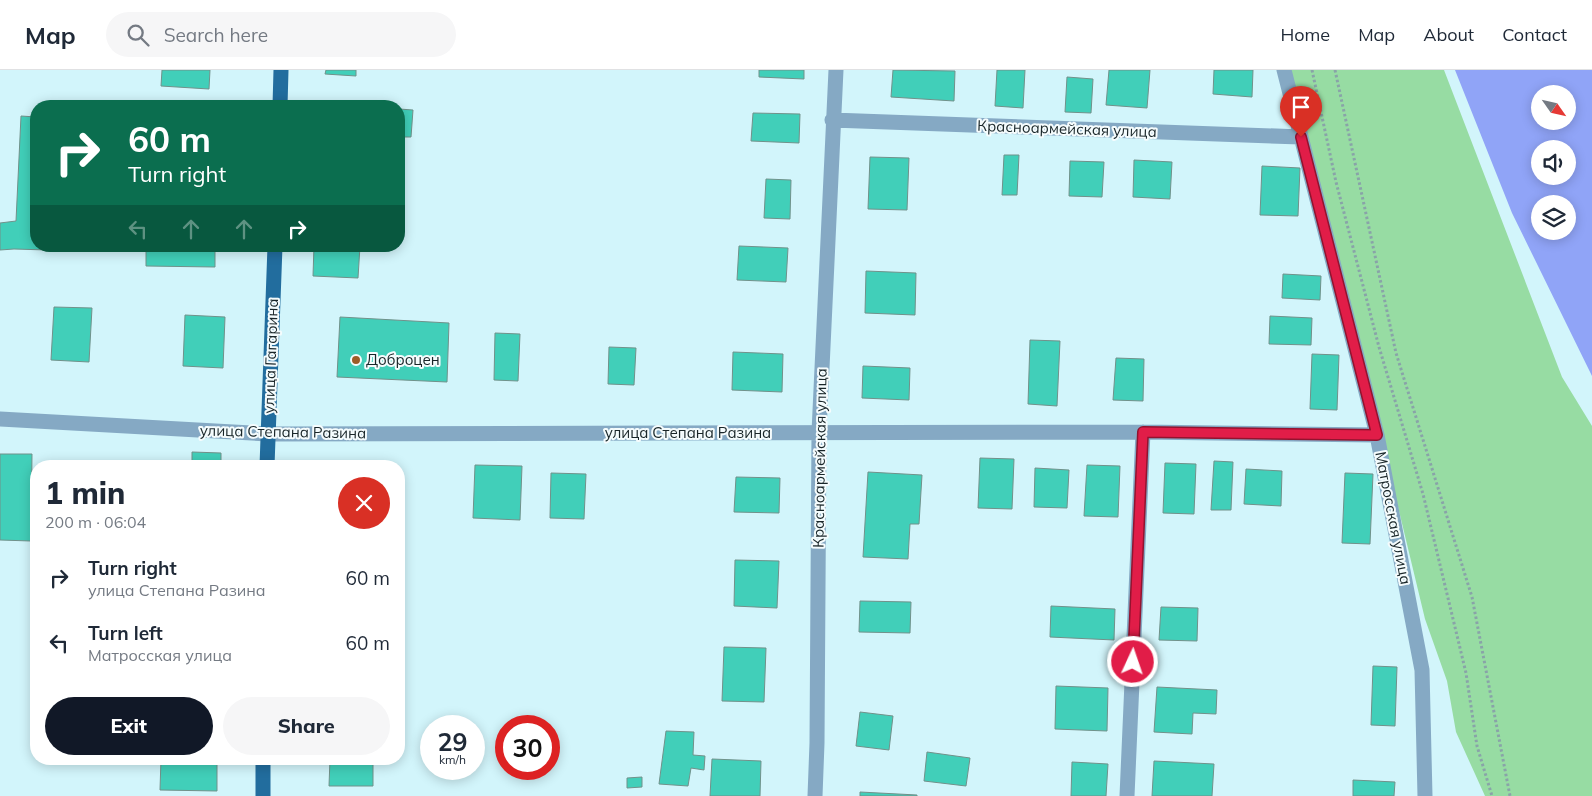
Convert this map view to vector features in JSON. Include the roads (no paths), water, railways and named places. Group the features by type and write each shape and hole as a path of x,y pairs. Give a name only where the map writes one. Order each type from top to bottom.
{"main road":[{"path":"280,100 281,70"},
{"name":"улица Гагарина","path":"267,460 275,252"},
{"path":"263,765 263,796"}],"street":[{"name":"Красноармейская улица","path":"815,796 819,432 832,120 836,70"},
{"name":"Матросская улица","path":"1284,70 1377,435 1422,670 1425,796"},
{"name":"Красноармейская улица","path":"832,120 1301,137"},
{"name":"улица Степана Разина","path":"0,419 268,434 1143,432 1377,435"},
{"path":"1127,796 1143,432"}],"water":[{"path":"1455,70 1592,70 1592,376 1512,213"}],"place":[{"name":"Доброцен","path":"356,360"}]}
